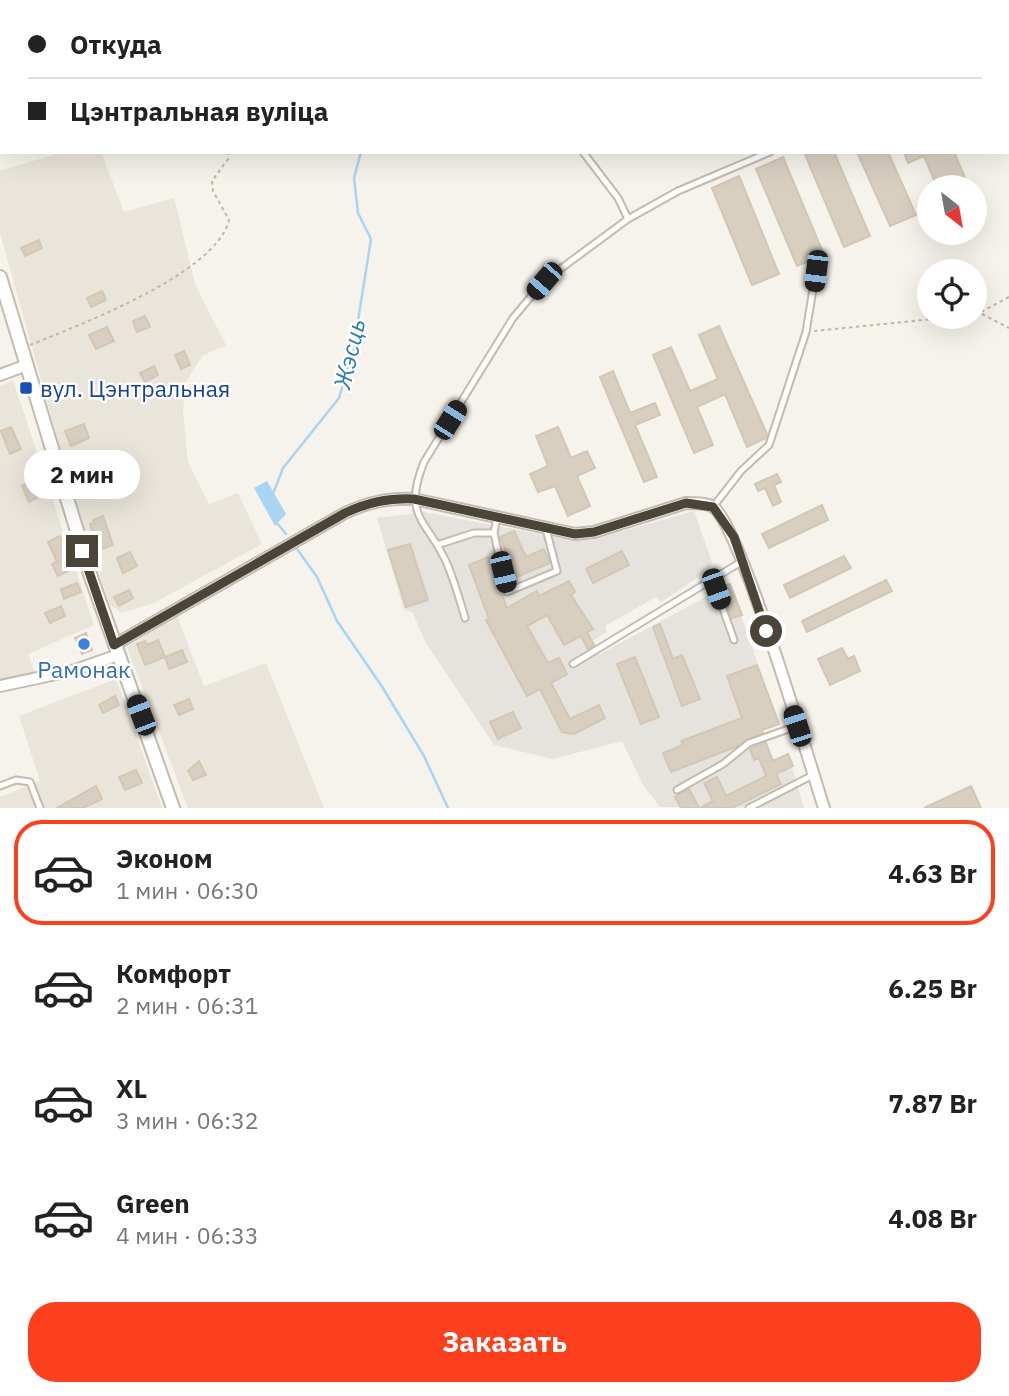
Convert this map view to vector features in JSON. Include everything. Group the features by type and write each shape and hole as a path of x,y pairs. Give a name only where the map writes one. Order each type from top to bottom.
{"street":[{"path":"0,277 24,366 116,650 173,808"},
{"path":"0,375 24,366"},
{"path":"0,686 75,670 116,650 345,513 389,498 414,499 575,534 594,532 686,503 713,507 734,537 824,808"}],"lane":[{"path":"585,154 618,198 628,219"},
{"path":"465,618 448,566 421,523 414,499 424,462 513,318 544,281 628,219 678,191 765,154"},
{"path":"713,507 741,471 769,445 806,332 816,271"},
{"path":"497,517 494,533 507,592 557,571 546,529"},
{"path":"437,545 474,533 494,533"},
{"path":"573,664 744,561"},
{"path":"712,579 734,640"},
{"path":"677,790 723,764 749,743 797,726"},
{"path":"749,808 813,775"},
{"path":"0,786 16,780 30,782 40,808"}],"path":[{"path":"20,350 172,280 226,233 229,220 213,191 212,181 228,159 228,154"},
{"path":"987,310 1009,297"},
{"path":"987,317 1009,328"},
{"path":"806,332 917,321"}],"shaded area":[{"path":"55,154 102,154 124,212 174,198 195,284 226,345 202,356 186,382 183,410 188,462 209,504 238,493 262,544 154,603 122,613 110,605 77,508 0,233 0,171"},
{"path":"13,380 94,625 28,654 35,674 0,681 0,386"},
{"path":"694,511 712,562 709,570 661,602 656,597 605,626 607,632 592,641 600,654 730,584 779,724 738,739 743,750 765,741 773,760 788,754 804,808 660,807 643,785 622,741 553,759 494,745 426,643 412,612 404,610 377,518 424,512 555,537 591,540"},
{"path":"177,616 204,686 266,663 324,808 188,808 127,647"},
{"path":"116,679 162,808 0,808 0,797 40,781 19,716"}],"water":[{"path":"267,481 286,514 275,526 254,488"}],"building":[{"path":"805,154 835,154 870,236 844,247"},
{"path":"858,154 889,154 916,215 890,226"},
{"path":"905,154 955,154 964,175 932,175 924,156 908,163"},
{"path":"783,157 824,255 797,266 756,169"},
{"path":"739,176 779,274 752,285 712,188"},
{"path":"39,240 42,248 25,256 21,248"},
{"path":"102,291 106,300 91,307 87,298"},
{"path":"145,316 150,327 137,332 133,321"},
{"path":"719,326 767,434 766,438 747,447 725,394 697,407 713,445 694,453 653,355 671,347 690,391 718,379 699,335"},
{"path":"107,327 114,341 96,349 89,335"},
{"path":"184,351 190,365 181,369 175,355"},
{"path":"154,366 158,375 145,382 140,373"},
{"path":"613,371 630,413 655,403 660,415 635,425 657,477 644,482 600,377"},
{"path":"84,424 89,438 71,446 65,431"},
{"path":"11,427 21,449 10,454 1,431"},
{"path":"558,427 571,458 587,451 595,468 577,476 590,506 568,516 555,486 538,492 530,474 548,466 536,436"},
{"path":"93,472 96,481 82,486 78,477"},
{"path":"777,474 781,482 774,485 781,502 773,506 765,488 758,491 755,484"},
{"path":"34,480 39,489 34,492 37,498 29,502 22,486"},
{"path":"822,505 828,520 769,548 762,534"},
{"path":"103,516 113,545 99,550 90,524"},
{"path":"514,531 526,557 544,549 550,563 517,577 500,537"},
{"path":"60,536 64,546 61,548 70,570 58,576 52,564 57,562 48,542"},
{"path":"410,544 428,600 406,607 388,550"},
{"path":"622,551 629,565 593,583 586,569"},
{"path":"130,552 137,566 123,573 117,558"},
{"path":"844,556 851,568 790,598 784,585"},
{"path":"488,557 507,608 537,591 539,596 569,581 575,592 571,595 593,629 587,632 594,645 588,649 581,636 564,645 547,615 527,626 548,663 559,658 567,674 551,683 570,719 599,705 605,718 574,734 562,732 540,689 527,696 486,620 489,619 469,565"},
{"path":"886,580 892,591 807,632 802,621"},
{"path":"77,583 81,592 64,599 61,589"},
{"path":"730,584 742,615 732,618 721,587"},
{"path":"129,590 133,598 119,606 114,597"},
{"path":"61,606 65,616 50,623 45,613"},
{"path":"660,624 673,659 682,655 700,699 682,706 653,627"},
{"name":"Рамонак","path":"86,633 92,650 82,654 75,638"},
{"path":"158,640 165,657 145,665 137,644 145,641 147,645"},
{"path":"842,648 848,659 854,656 860,671 830,685 818,659"},
{"path":"182,650 187,662 169,669 165,657"},
{"path":"635,657 659,717 641,724 617,664"},
{"path":"757,665 779,724 762,730 763,733 738,746 671,772 663,753 683,745 681,741 742,718 727,676"},
{"path":"115,696 119,705 103,713 99,705"},
{"path":"189,699 193,709 179,715 174,705"},
{"path":"513,712 521,728 498,739 490,722"},
{"path":"766,743 773,761 788,754 793,766 776,774 781,784 732,808 700,808 713,801 704,783 717,777 726,796 766,776 759,758 754,760 750,749"},
{"path":"199,761 206,775 193,780 188,771"},
{"path":"136,770 142,783 125,790 119,777"},
{"path":"96,786 102,799 83,808 57,808"},
{"path":"971,786 981,808 924,808"},
{"path":"689,789 699,808 681,808 675,797"}],"waterway":[{"name":"Жэсць","path":"273,494 283,468 339,398 353,352 371,239 358,213 354,178 360,154"},
{"name":"Жэсць","path":"277,523 286,534"},
{"name":"Жэсць","path":"297,549 317,577 337,621 381,685 424,756 448,808"}],"place":[{"name":"вул. Цэнтральная","path":"26,388"},
{"name":"Рамонак","path":"84,644"}],"route":[{"path":"82,551 114,645 345,513 369,502 389,498 414,499 575,534 594,532 686,503 702,504 713,507 734,537 766,631"}]}
